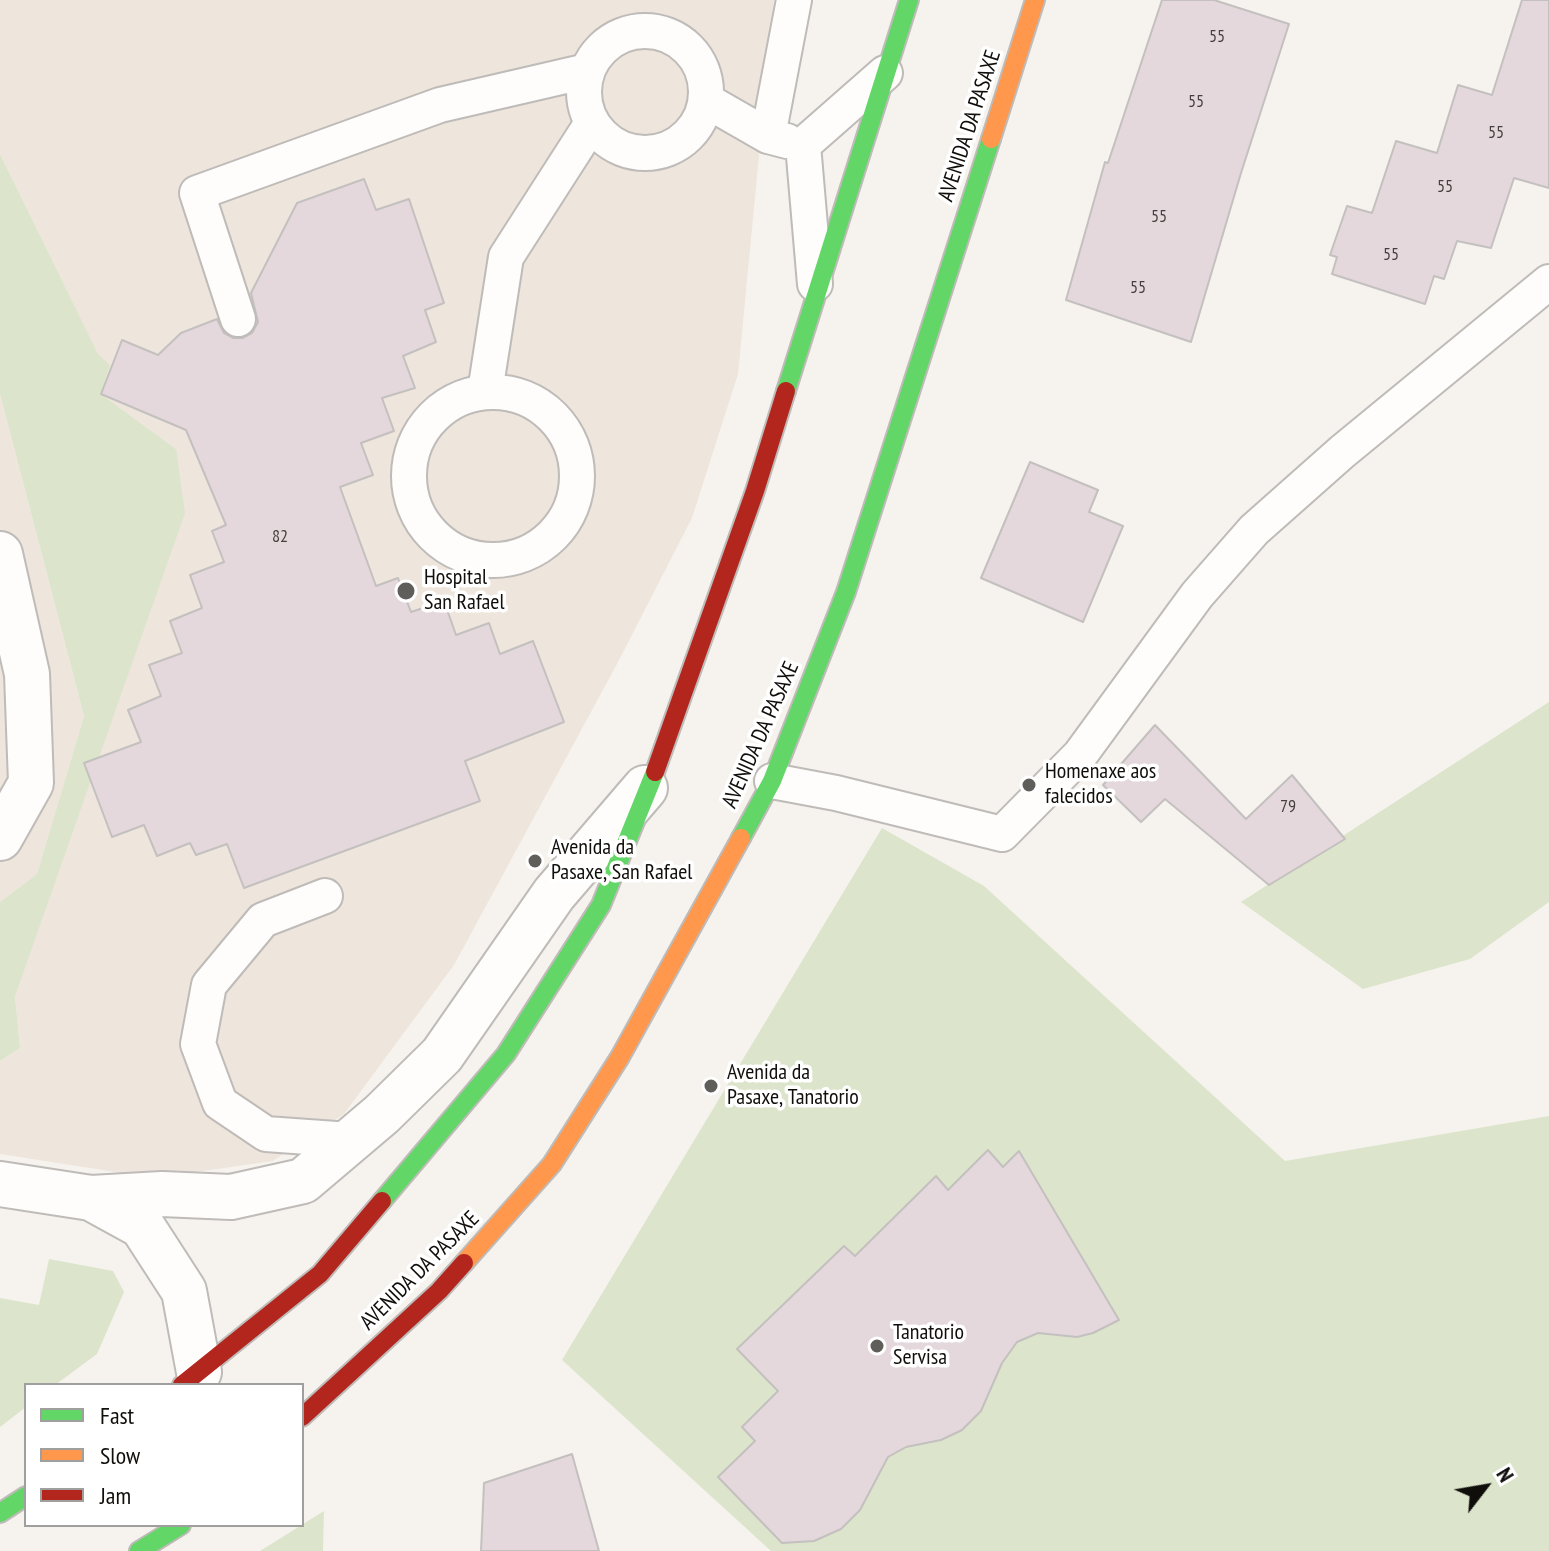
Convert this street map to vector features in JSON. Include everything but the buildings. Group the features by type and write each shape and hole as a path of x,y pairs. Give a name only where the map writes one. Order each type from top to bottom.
{"main road":[{"path":"190,1378 320,1274 506,1054 601,905 652,780 755,491 909,0"},
{"name":"AVENIDA DA PASAXE","path":"304,1415 439,1291 552,1164 620,1057 772,781 846,592 1034,5"},
{"path":"0,1513 24,1497"},
{"path":"139,1551 178,1527"}],"street":[{"path":"0,554 27,674 31,783 0,838"},
{"path":"0,1184 91,1198 162,1194 231,1197 303,1181 382,1114 442,1055 554,894 652,780"},
{"path":"91,1198 142,1226 184,1291 190,1378"}],"lane":[{"path":"768,136 794,0"},
{"path":"637,31 656,31 674,37 695,56 706,82 707,101 701,119 690,135 657,153 638,153 619,148 604,138 592,123 585,106 587,71 594,56 618,36 637,31"},
{"path":"238,319 197,193 440,105 587,71"},
{"path":"803,145 885,73"},
{"path":"707,101 768,136 803,145"},
{"path":"485,392 506,257 592,123"},
{"path":"803,145 816,294"},
{"path":"772,781 836,793 1002,834 1080,755 1197,595 1254,530 1342,452 1549,282"},
{"path":"485,392 513,393 539,405 560,424 573,449 577,477 573,505 558,529 536,548 510,559 482,559 455,551 433,535 416,511 409,485 409,458 419,434 436,413 459,398 485,392"},
{"path":"325,896 263,920 209,985 198,1044 220,1103 266,1134 350,1140"}],"shaded area":[{"name":"Hospital San Rafael","path":"0,0 774,0 738,374 692,518 617,664 454,965 344,1114 273,1161 154,1178 0,1154 0,1061 20,1048 15,996 176,449 101,394 110,365 98,355 0,154"},
{"path":"0,394 84,716 37,874 0,902"}],"green space":[{"path":"0,154 98,354 110,365 101,394 176,449 185,513 15,996 20,1048 0,1061 0,902 37,874 84,716 0,394"},
{"path":"1549,702 1549,902 1470,959 1363,989 1241,902"},
{"path":"882,828 984,886 1285,1161 1549,1116 1549,1551 771,1551 562,1360"},
{"path":"49,1259 113,1271 124,1292 97,1354 58,1383 24,1383 24,1409 0,1427 0,1298 39,1305"},
{"path":"324,1511 323,1551 260,1551 298,1527 304,1527 304,1524"}],"traffic: fast":[{"path":"786,391 909,0"},
{"path":"741,838 772,781 846,592 991,139"},
{"path":"382,1201 506,1054 601,905 655,772"},
{"path":"0,1513 24,1497"},
{"path":"139,1551 178,1527"}],"traffic: slow":[{"path":"991,139 1035,0"},
{"path":"464,1263 552,1164 620,1057 741,838"}],"traffic: jam":[{"path":"655,772 755,491 786,391"},
{"path":"184,1383 320,1274 382,1201"},
{"path":"304,1415 439,1291 464,1263"}],"place":[{"name":"Hospital San Rafael","path":"406,591"},
{"name":"Homenaxe aos falecidos","path":"1029,785"},
{"name":"Avenida da Pasaxe, San Rafael","path":"535,861"},
{"name":"Avenida da Pasaxe, Tanatorio","path":"711,1086"},
{"name":"Tanatorio Servisa","path":"877,1346"}]}
